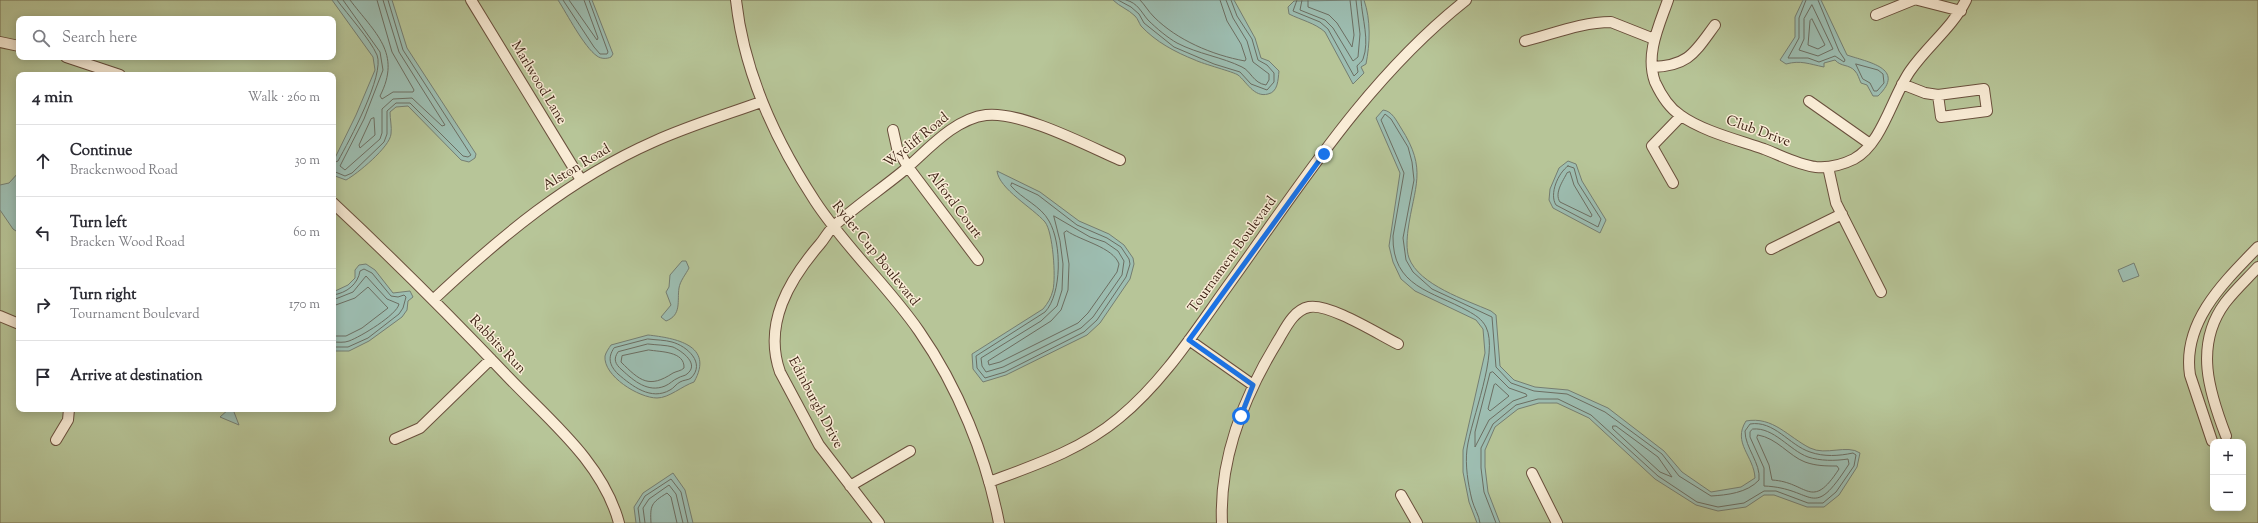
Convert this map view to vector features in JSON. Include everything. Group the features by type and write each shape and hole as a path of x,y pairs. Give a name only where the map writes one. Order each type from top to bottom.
{"street":[{"name":"Marlwood Lane","path":"471,0 581,180"},
{"name":"Ryder Cup Boulevard","path":"736,0 742,35 761,102 774,132 815,202 893,295 936,358 966,419 989,482 999,523"},
{"name":"Tournament Boulevard","path":"989,482 1050,459 1097,434 1139,400 1189,340 1364,100 1418,42 1466,0"},
{"name":"Club Drive","path":"1668,0 1654,39 1652,67 1661,94 1681,116 1693,123 1802,164 1828,167 1842,164 1854,159 1870,144 1902,84 1920,59 1947,30 1961,11 1966,0"},
{"path":"1876,15 1913,0"},
{"path":"1918,0 1961,11"},
{"path":"1525,41 1591,23 1604,22 1611,22 1654,39"},
{"path":"1652,67 1672,65 1685,61 1696,51 1715,25"},
{"path":"0,42 16,45"},
{"path":"75,60 111,72"},
{"path":"1902,84 1926,93 1938,95 1984,89 1987,111 1941,116 1938,95"},
{"path":"1809,101 1870,144"},
{"name":"Alston Road","path":"433,300 518,224 581,180 653,142 761,102"},
{"name":"Wycliff Road","path":"834,226 961,124 972,118 995,114 1007,115 1051,131 1120,160"},
{"path":"1673,183 1652,146 1681,116"},
{"name":"Alford Court","path":"893,130 897,148 908,167 978,260"},
{"path":"1828,167 1836,203 1881,292"},
{"name":"Rabbits Run","path":"336,206 433,300 589,463 610,498 619,523"},
{"path":"1771,249 1842,214"},
{"name":"Edinburgh Drive","path":"834,226 801,266 791,283 777,320 774,348 780,372 819,445 879,523"},
{"path":"2211,439 2190,375 2188,364 2192,342 2202,313 2211,300 2258,247"},
{"path":"2226,436 2209,385 2207,346 2216,318 2225,303 2258,267"},
{"path":"1222,523 1223,483 1227,462 1253,385 1293,317 1310,307 1329,309 1398,344"},
{"path":"0,316 16,323"},
{"path":"1189,340 1253,385"},
{"path":"395,439 420,428 490,359"},
{"path":"56,440 68,420 69,412"},
{"path":"850,486 910,451"},
{"path":"1532,473 1557,523"},
{"path":"1401,495 1417,523"}],"green space":[{"path":"0,0 2258,0 2258,523 0,523"}],"water":[{"path":"332,0 392,0 407,48 476,154 475,158 469,162 461,160 408,106 396,107 390,112 391,134 385,146 379,153 358,172 346,180 336,176 336,156 356,115 375,70 373,57"},
{"path":"558,0 592,0 613,54 611,57 600,58 592,52 581,38"},
{"path":"1113,0 1234,0 1255,38 1261,58 1269,61 1279,71 1276,88 1271,93 1263,95 1259,94 1238,75 1199,62 1173,50 1159,42 1147,32 1135,16"},
{"path":"1364,0 1369,24 1366,64 1361,67 1364,73 1353,84 1325,32 1312,24 1289,14 1288,7 1294,1"},
{"path":"1803,0 1821,0 1847,55 1873,64 1881,68 1886,73 1888,79 1886,86 1878,96 1873,96 1867,85 1861,83 1853,69 1840,64 1835,60 1824,63 1824,67 1801,62 1786,64 1780,60 1795,37 1795,17"},
{"path":"1383,110 1391,114 1401,128 1414,155 1417,167 1416,189 1407,237 1409,258 1414,268 1433,284 1457,297 1491,311 1496,315 1500,366 1514,380 1535,387 1568,390 1608,408 1664,451 1682,472 1711,492 1741,487 1755,478 1754,470 1742,443 1742,429 1746,421 1756,420 1772,424 1810,448 1816,450 1849,450 1860,453 1857,467 1839,495 1824,507 1807,507 1774,495 1764,495 1746,507 1718,511 1696,505 1655,479 1589,418 1557,403 1539,403 1518,409 1495,427 1485,450 1485,467 1488,492 1500,523 1477,523 1469,502 1463,472 1463,450 1485,353 1483,329 1476,320 1415,291 1401,279 1393,262 1389,246 1400,173 1376,118"},
{"path":"1568,161 1576,164 1582,181 1606,220 1600,233 1553,208 1549,200 1550,189 1559,168"},
{"path":"997,171 1040,192 1079,221 1109,234 1124,245 1133,258 1134,264 1130,279 1100,323 1087,335 1006,375 983,382 973,369 972,354 1043,309 1050,298 1054,284 1052,244 1048,227 1040,217 1004,185 999,178"},
{"path":"16,175 16,231 0,210 0,185 9,183"},
{"path":"682,261 686,261 689,268 680,285 677,311 666,321 661,317 671,305 666,292 669,287 670,275"},
{"path":"2134,263 2139,276 2123,282 2118,270"},
{"path":"366,264 375,270 393,293 410,291 413,297 408,301 407,310 402,317 369,341 349,351 336,351 336,291 348,285 355,278 355,270 359,265"},
{"path":"648,335 680,341 696,352 699,359 699,369 694,382 671,394 657,398 632,390 616,378 606,364 605,356 611,345"},
{"path":"226,412 234,412 239,425 220,417"},
{"path":"673,473 685,490 693,523 636,523 634,507 643,493"}],"route":[{"path":"1241,416 1253,385 1189,340 1324,154"}]}
